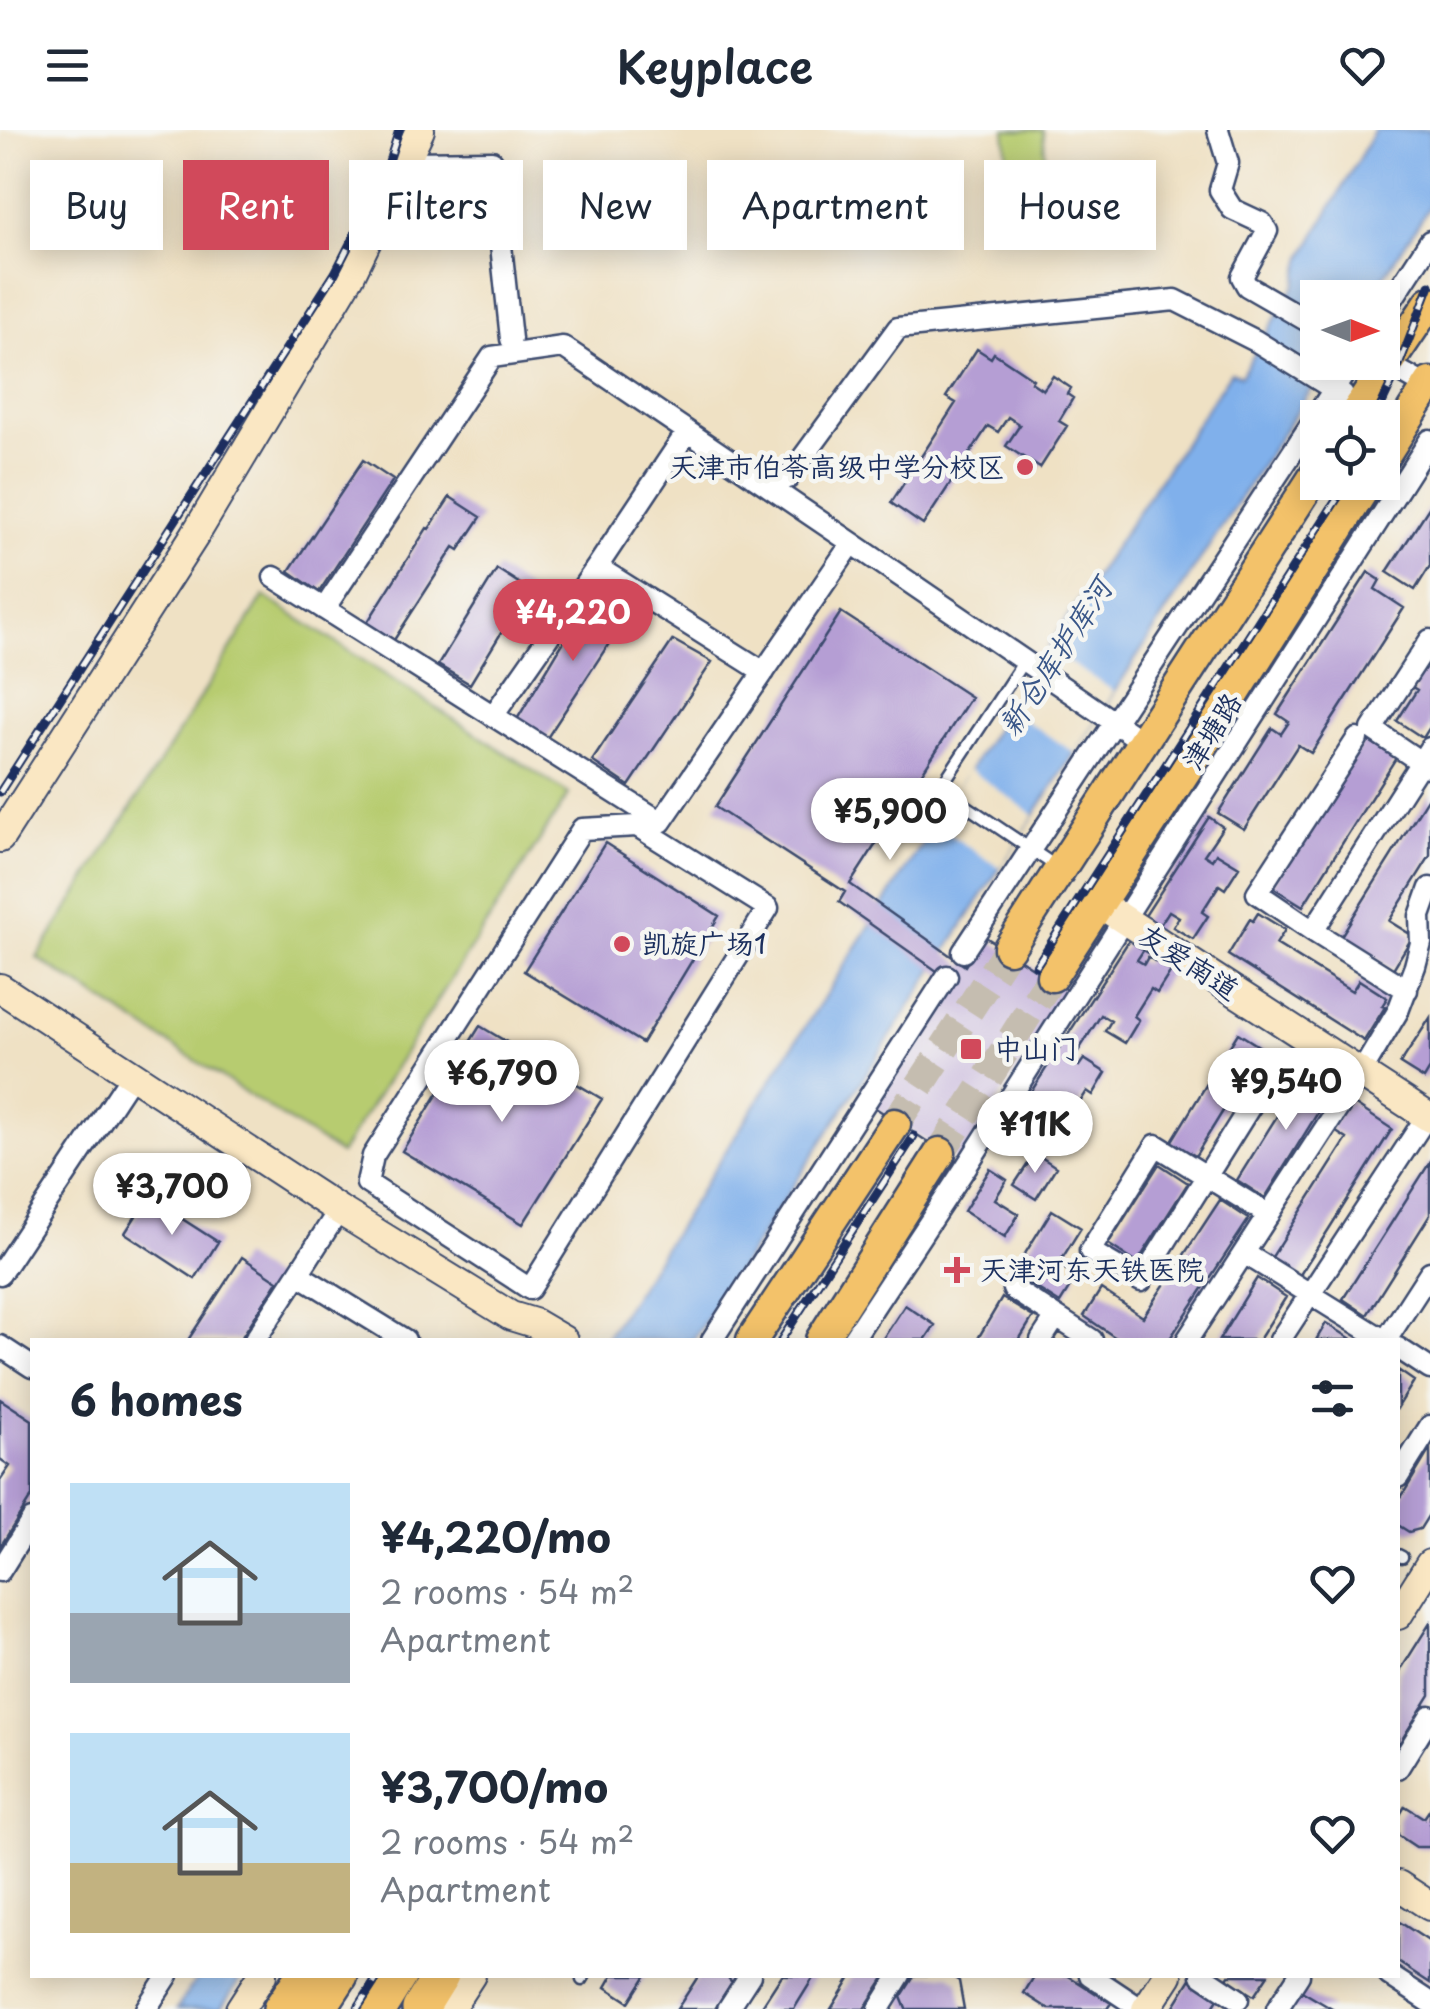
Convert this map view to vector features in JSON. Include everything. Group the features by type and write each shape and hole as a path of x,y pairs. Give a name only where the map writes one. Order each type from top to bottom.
{"highway":[{"path":"281,2009 302,1978"},
{"path":"318,2009 338,1978"},
{"path":"378,2009 398,1978"},
{"path":"420,2009 439,1978"}],"main road":[{"path":"1400,344 1430,302"},
{"path":"1353,400 1371,380"},
{"path":"1400,431 1429,385"},
{"name":"津塘路","path":"1009,948 1300,499"},
{"name":"津塘路","path":"1052,976 1112,912 1357,500"},
{"path":"753,1338 895,1124"},
{"path":"822,1338 940,1152"}],"street":[{"path":"408,160 420,130"},
{"path":"1218,130 1228,163 1220,190 1232,208 1262,223 1267,231 1242,278 1247,286 1300,318"},
{"path":"1400,287 1430,241"},
{"path":"0,838 214,502 363,250"},
{"path":"502,250 511,339"},
{"path":"788,478 898,328 1175,300 1256,341 1344,400"},
{"path":"324,609 492,356 563,347 1143,742"},
{"path":"1400,370 1429,385"},
{"path":"494,716 688,432"},
{"path":"853,1338 964,1170 1112,912 1430,440"},
{"path":"963,952 1022,844 1300,471"},
{"path":"274,577 661,822 852,543"},
{"path":"598,567 764,672"},
{"path":"1313,931 1427,759 1372,729 1430,640"},
{"path":"1357,739 1257,893 1407,990"},
{"path":"511,1316 530,1289 768,908 637,826 582,829 373,1156 367,1183 530,1289"},
{"path":"1188,1338 1398,1011 1421,942 1422,905 1430,888"},
{"name":"友爱南道","path":"1112,912 1361,1074 1427,1111"},
{"path":"713,1338 947,976"},
{"path":"0,988 339,1210 511,1316 537,1338"},
{"path":"0,1274 131,1076"},
{"path":"1261,1089 1206,1176 1140,1281 1090,1250 1156,1145 1206,1176 1268,1215"},
{"path":"1281,1338 1427,1111"},
{"path":"256,1338 339,1210"},
{"path":"1244,1253 1382,1338"},
{"path":"1386,1338 1430,1272"},
{"path":"298,1274 402,1338"},
{"path":"1012,1288 1089,1338"},
{"path":"511,1316 534,1323 559,1338"},
{"path":"1042,1338 1056,1317"},
{"path":"0,1346 30,1366"},
{"path":"1400,1349 1430,1369"},
{"path":"1400,1475 1430,1426"},
{"path":"0,1571 30,1523"},
{"path":"1413,1606 1430,1564"},
{"path":"1400,1765 1430,1716"},
{"path":"1400,1887 1422,1904"},
{"path":"146,2009 166,1978"},
{"path":"240,2009 260,1978"},
{"path":"449,2009 468,1978"},
{"path":"728,2009 748,1978"},
{"path":"879,2009 898,1978"},
{"path":"1095,1978 1144,2009 1166,1978"},
{"path":"1206,1978 1241,2006"},
{"path":"1276,2009 1297,1978"},
{"path":"1394,1978 1430,2002"}],"lane":[{"path":"1030,666 940,788 1059,868"}],"green space":[{"path":"1005,130 1043,130 1046,160 1008,160"},
{"path":"264,596 569,794 340,1154 37,958"}],"water":[{"name":"新仓库护库河","path":"1375,130 1430,130 1430,206 1381,280 1300,280 1300,380 1317,380 1304,400 1300,400 1300,406 694,1338 606,1338 1052,641 1231,372 1241,376 1296,285 1303,257"},
{"path":"197,1978 241,1978 220,2009 177,2009"}],"pier":[{"path":"1043,646 1114,691 1075,753 1004,707"},
{"path":"969,769 1034,815 1000,868 934,824"}],"building":[{"path":"977,349 991,358 994,353 1043,390 1053,376 1071,388 1067,394 1073,398 1059,421 1067,426 1040,468 1006,446 1020,425 1008,417 998,432 988,426 923,525 891,503 956,403 946,397"},
{"path":"363,460 393,480 319,592 289,571"},
{"path":"450,497 481,517 459,550 454,547 394,640 367,623"},
{"path":"1430,506 1430,566 1415,590 1387,572"},
{"path":"497,569 528,589 470,684 438,665"},
{"path":"1368,572 1380,580 1375,589 1404,608 1311,753 1298,745 1244,829 1218,813 1272,728 1281,734 1289,722 1277,714"},
{"path":"594,591 629,613 547,738 516,721"},
{"path":"841,612 971,697 850,884 965,966 984,936 1068,991 959,1162 874,1107 954,983 839,902 845,892 715,807"},
{"path":"673,640 712,662 629,786 592,761"},
{"path":"1430,653 1430,727 1423,738 1397,721 1417,690 1409,685"},
{"path":"1365,738 1396,758 1303,906 1271,886"},
{"path":"1430,794 1430,856 1389,921 1413,936 1393,969 1341,936"},
{"path":"1209,817 1223,827 1204,855 1212,860 1216,853 1239,867 1225,889 1219,885 1202,912 1208,916 1193,939 1173,927 1179,917 1169,911 1137,960 1144,964 1148,957 1171,971 1157,993 1151,989 1134,1016 1139,1020 1125,1043 1105,1031 1111,1021 1101,1015 1072,1061 1079,1066 1084,1059 1106,1073 1093,1095 1087,1091 1070,1118 1075,1122 1061,1146 1040,1133 1046,1123 1036,1117 1029,1127 1014,1118"},
{"name":"凯旋广场1","path":"605,843 719,916 642,1043 524,971"},
{"path":"1258,913 1285,930 1276,944 1352,991 1359,980 1387,998 1364,1041 1228,955 1250,919 1253,921"},
{"path":"1430,1018 1430,1069 1424,1079 1400,1064"},
{"path":"480,1026 602,1099 523,1224 402,1151"},
{"path":"1238,1033 1279,1059 1265,1082 1247,1072 1194,1158 1170,1144"},
{"path":"1307,1068 1335,1085 1265,1198 1237,1180"},
{"path":"1348,1100 1392,1129 1298,1278 1270,1260 1347,1139 1330,1128"},
{"path":"1035,1153 1056,1167 1036,1199 1014,1185"},
{"path":"1430,1162 1430,1215 1367,1315 1343,1299"},
{"path":"1159,1164 1188,1183 1137,1263 1108,1244"},
{"path":"990,1169 1007,1180 995,1199 1019,1214 1005,1237 964,1211"},
{"path":"148,1197 218,1242 195,1279 125,1233"},
{"path":"1220,1200 1249,1219 1170,1338 1116,1338 1084,1316 1101,1289 1143,1317"},
{"path":"1052,1210 1081,1228 1058,1265 1077,1276 1060,1303 1013,1273"},
{"path":"242,1257 278,1281 241,1338 189,1338"},
{"path":"1257,1278 1286,1297 1260,1338 1220,1338"},
{"path":"1002,1298 1033,1317 1020,1338 978,1338"},
{"path":"905,1305 935,1325 926,1338 883,1338"},
{"path":"1326,1323 1350,1338 1317,1338"},
{"path":"1400,1371 1414,1381 1400,1404"},
{"path":"0,1399 30,1419 30,1499 0,1547 0,1481 10,1466 0,1459"},
{"path":"1430,1449 1430,1513 1420,1529 1409,1532 1400,1526 1402,1496"},
{"path":"1430,1623 1430,1695 1400,1743 1400,1671"},
{"path":"1405,1806 1424,1818 1430,1809 1430,1847 1416,1847 1400,1836 1400,1815"},
{"path":"1400,1922 1430,1942 1430,1983 1400,1963"},
{"path":"611,1978 644,1978 629,2002 606,1987"},
{"path":"697,1978 730,1978 732,1982 715,2009 677,2009"},
{"path":"780,1978 813,1978 794,2009 760,2009"},
{"path":"850,1978 884,1978 864,2009 831,2009"},
{"path":"913,1978 954,1978 959,1981 964,2009 906,2009 901,1997"},
{"path":"1033,1978 1072,1978 1111,2003 1107,2009 1049,2009 1024,1993"},
{"path":"1191,1978 1220,1996 1212,2009 1172,2009"},
{"path":"1228,1978 1266,1978 1254,1996"},
{"path":"1300,1990 1332,2009 1287,2009"}],"tunnel":[{"path":"895,1124 1009,948"},
{"path":"940,1153 1052,976"}],"railway":[{"path":"0,792 335,273 384,177 399,130"},
{"path":"1384,400 1430,285"},
{"path":"1036,966 1336,500"},
{"path":"782,1338 914,1136"},
{"path":"357,2009 377,1978"}],"place":[{"name":"天津市伯苓高级中学分校区","path":"1025,467"},
{"name":"凯旋广场1","path":"622,944"},
{"name":"中山门","path":"971,1049"},
{"name":"天津河东天铁医院","path":"957,1270"}]}
